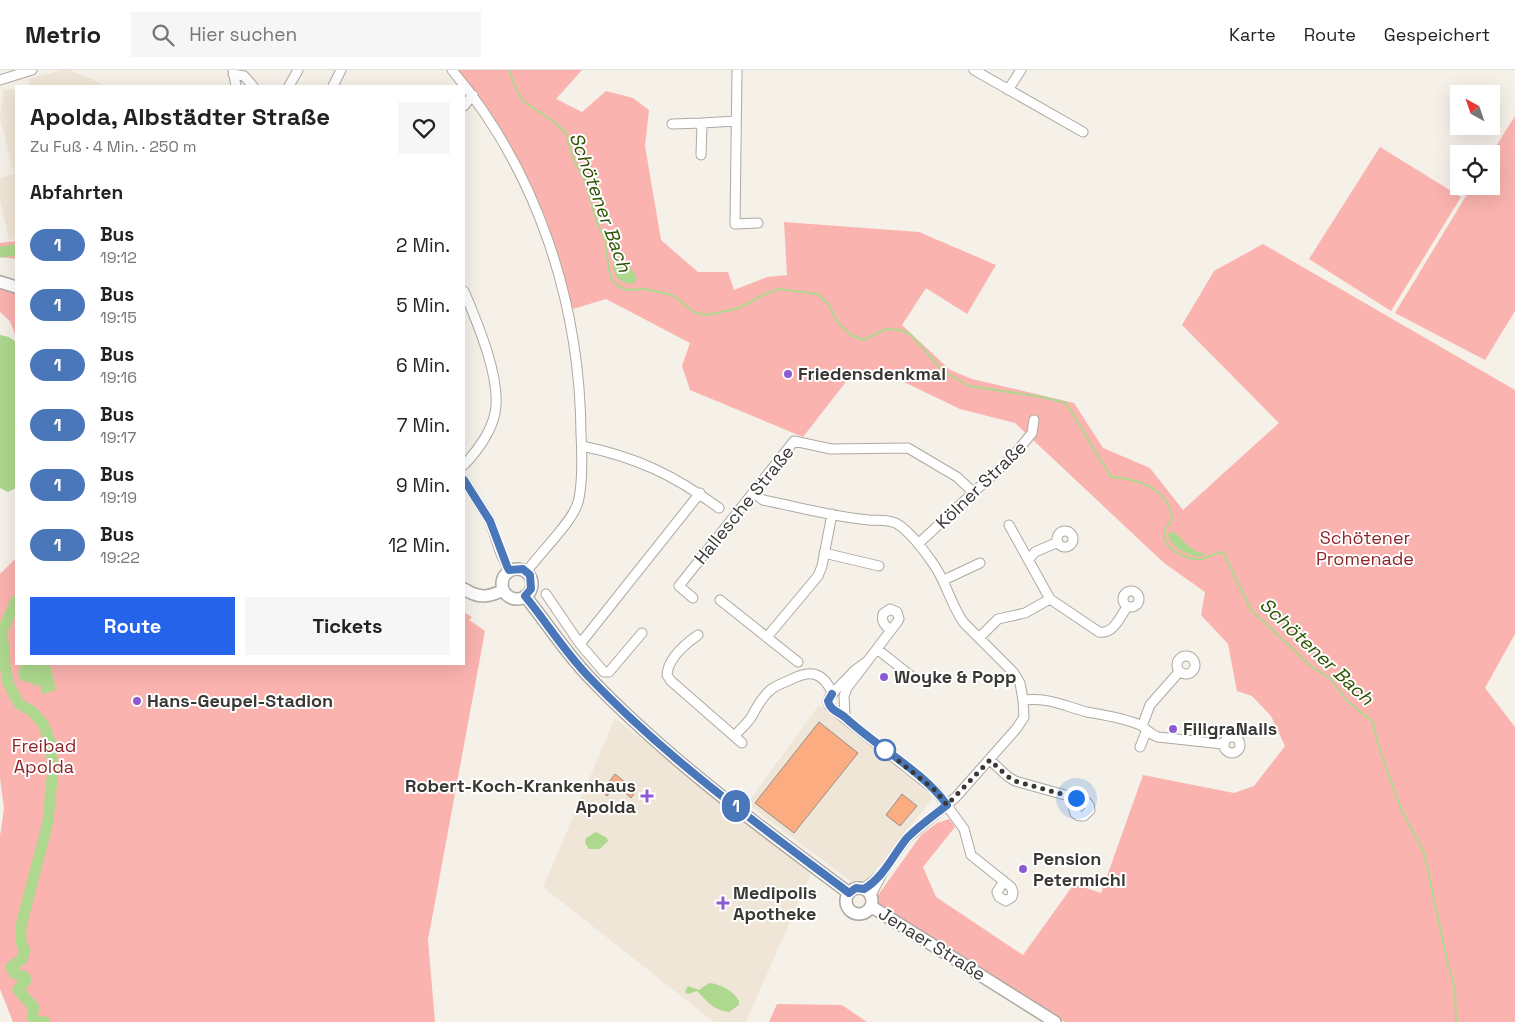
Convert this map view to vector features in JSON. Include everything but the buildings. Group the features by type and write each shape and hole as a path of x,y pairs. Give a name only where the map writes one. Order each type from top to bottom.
{"main road":[{"path":"0,282 15,287"},
{"path":"518,568 530,575 532,584 525,596 513,598 503,590 501,581 509,570 518,568"},
{"path":"465,590 480,597 491,596 503,590"},
{"path":"525,596 567,652 588,676 634,721 782,843 849,893"},
{"path":"856,888 869,897 864,914 854,913 847,906 846,899 849,893 856,888"},
{"name":"Jenaer Straße","path":"869,897 1055,1022"}],"street":[{"path":"0,80 32,70"},
{"path":"290,85 298,70"},
{"path":"334,85 341,70"},
{"path":"452,70 465,85"},
{"path":"737,70 735,224 758,223"},
{"path":"974,70 1083,132"},
{"path":"1008,90 1021,70"},
{"path":"233,72 236,85"},
{"path":"233,72 244,76 252,85"},
{"path":"465,85 503,141 528,189 539,215 564,290 576,346 580,381 582,446 577,506 527,572"},
{"path":"465,105 473,95"},
{"path":"672,124 736,121"},
{"path":"701,155 702,123"},
{"path":"465,293 482,335 490,362 496,402 495,414 490,430 480,446 465,463"},
{"name":"Kölner Straße","path":"918,544 973,492 991,478 1028,440 1034,427 1034,420"},
{"name":"Hallesche Straße","path":"694,598 679,586 794,441 831,449 908,448 957,477 973,492"},
{"path":"582,446 609,452 648,465 681,481 718,508"},
{"path":"465,482 490,521 500,554 509,570"},
{"path":"754,493 763,500 832,514 898,524 918,544 944,580 957,614 1014,673 1020,683 1024,717 1017,728 990,760 947,805 906,839 869,897"},
{"path":"580,644 700,494"},
{"path":"767,637 817,577 822,566 832,514"},
{"path":"1009,525 1050,599 1099,632 1105,633 1111,630 1127,607"},
{"path":"1029,559 1036,552 1058,542"},
{"path":"824,553 880,566"},
{"path":"944,580 980,563"},
{"path":"546,594 580,644 604,672 609,672 642,633"},
{"path":"979,638 998,619 1025,613 1050,599"},
{"path":"720,600 798,662"},
{"path":"845,717 844,696 847,688 891,630"},
{"path":"698,635 688,642 670,663 667,675 742,744"},
{"path":"877,648 915,680"},
{"path":"865,663 854,671 834,694 828,698 828,704 936,791 964,829 971,855 1004,881"},
{"path":"734,736 752,716 756,707 772,688 802,674 811,672 818,675 830,685 834,694"},
{"path":"1140,748 1150,705 1179,672"},
{"path":"834,694 844,696"},
{"path":"1023,700 1044,699 1144,729 1151,735 1173,740 1223,744"},
{"path":"990,760 1015,781 1076,798"}],"shaded area":[{"path":"62,70 70,70 105,85 29,85 29,79"},
{"path":"4,89 15,90 15,239 9,240 0,201 0,178 14,174 0,117"},
{"path":"616,260 624,262 631,269 637,279 633,284 621,281 616,276 613,263"},
{"path":"0,335 9,337 15,341 15,488 8,492 0,488"},
{"path":"1170,532 1178,535 1192,549 1206,554 1197,557 1175,547 1168,535"},
{"path":"21,665 50,665 56,690 42,694 40,685 36,684 35,687 32,683 20,680 20,676 17,673"},
{"path":"819,705 933,797 876,871 866,880 852,882 747,804"},
{"name":"Robert-Koch-Krankenhaus Apolda","path":"615,718 811,874 746,1022 714,1022 543,887"},
{"path":"596,832 607,838 608,841 600,849 589,849 585,843 586,838"},
{"path":"709,983 722,986 730,991 739,1001 739,1005 729,1012 723,1011 711,1005 697,991 688,994 685,992 688,986 699,990"}],"green space":[{"name":"Schötener Promenade","path":"457,70 582,70 556,99 582,112 606,91 633,98 649,110 645,146 661,240 698,272 728,272 734,290 767,277 787,275 784,222 919,232 996,265 967,314 926,288 902,325 950,370 972,379 1074,403 1103,448 1150,468 1183,510 1279,423 1182,325 1214,271 1263,244 1515,390 1515,634 1485,688 1515,727 1515,1022 1065,1022 879,905 876,898 921,835 937,823 949,819 955,827 923,867 936,897 1023,955 1074,884 1101,893 1143,775 1234,793 1254,786 1285,746 1271,716 1252,696 1237,691 1228,644 1201,615 1205,592 1164,563 1015,423 960,409 879,370 852,374 803,437 690,390 682,366 690,343 606,299 573,309 541,214 528,183 497,124"},
{"path":"1515,116 1515,311 1485,360 1395,313 1467,195 1500,195 1500,145 1497,145"},
{"path":"1380,147 1450,190 1450,195 1461,197 1391,311 1309,259"},
{"path":"15,241 15,259 0,257 0,243"},
{"path":"0,287 15,293 15,334 10,321 0,312"},
{"name":"Freibad Apolda","path":"15,559 15,665 465,665 465,613 472,617 469,620 485,631 428,940 435,1022 13,1022 0,989 0,836 4,809 0,778 0,574"},
{"path":"777,1004 842,1005 867,1022 769,1022"}],"waterway":[{"name":"Schötener Bach","path":"509,70 523,101 554,122 566,133 573,158 585,181 596,219 605,240 612,280 618,286 626,290 645,289 672,295 695,313 708,315 739,308 779,289 818,294 829,305 838,323 851,335 863,340 886,329 901,330 911,335 943,371 969,386 1042,397 1066,403 1111,477 1142,483 1159,493 1166,500 1172,520 1165,530 1164,539 1171,548 1182,555 1194,559 1205,558 1221,552 1224,554 1251,610 1311,666 1332,680 1347,701 1373,722 1377,742 1401,809 1424,853 1455,989 1456,1022"},
{"path":"0,252 15,250"},
{"path":"15,603 2,631 8,683 19,704 32,711 43,724 50,741 53,768 48,822 21,926 21,942 25,951 22,959 11,967 14,973 25,977 26,980 18,990 34,1007 32,1017 35,1021 45,1022"}],"bus line":[{"name":"1","path":"465,482 490,521 500,554 509,570 514,568 523,569 530,575 532,580 531,589 525,596 567,652 588,676 641,728 678,759 782,843 849,893 856,888 864,889 884,872 906,839 947,805 929,785 858,730 845,717 832,709 828,704 828,698 832,694"}],"place":[{"name":"Friedensdenkmal","path":"788,374"},
{"name":"Woyke & Popp","path":"884,677"},
{"name":"Hans-Geupel-Stadion","path":"137,701"},
{"name":"FiligraNails","path":"1173,729"},
{"name":"Robert-Koch-Krankenhaus Apolda","path":"647,796"},
{"name":"Pension Petermichl","path":"1023,869"},
{"name":"Medipolis Apotheke","path":"723,903"}],"route":[{"path":"885,750 936,791 947,805 990,760 1015,781 1076,798"}]}
